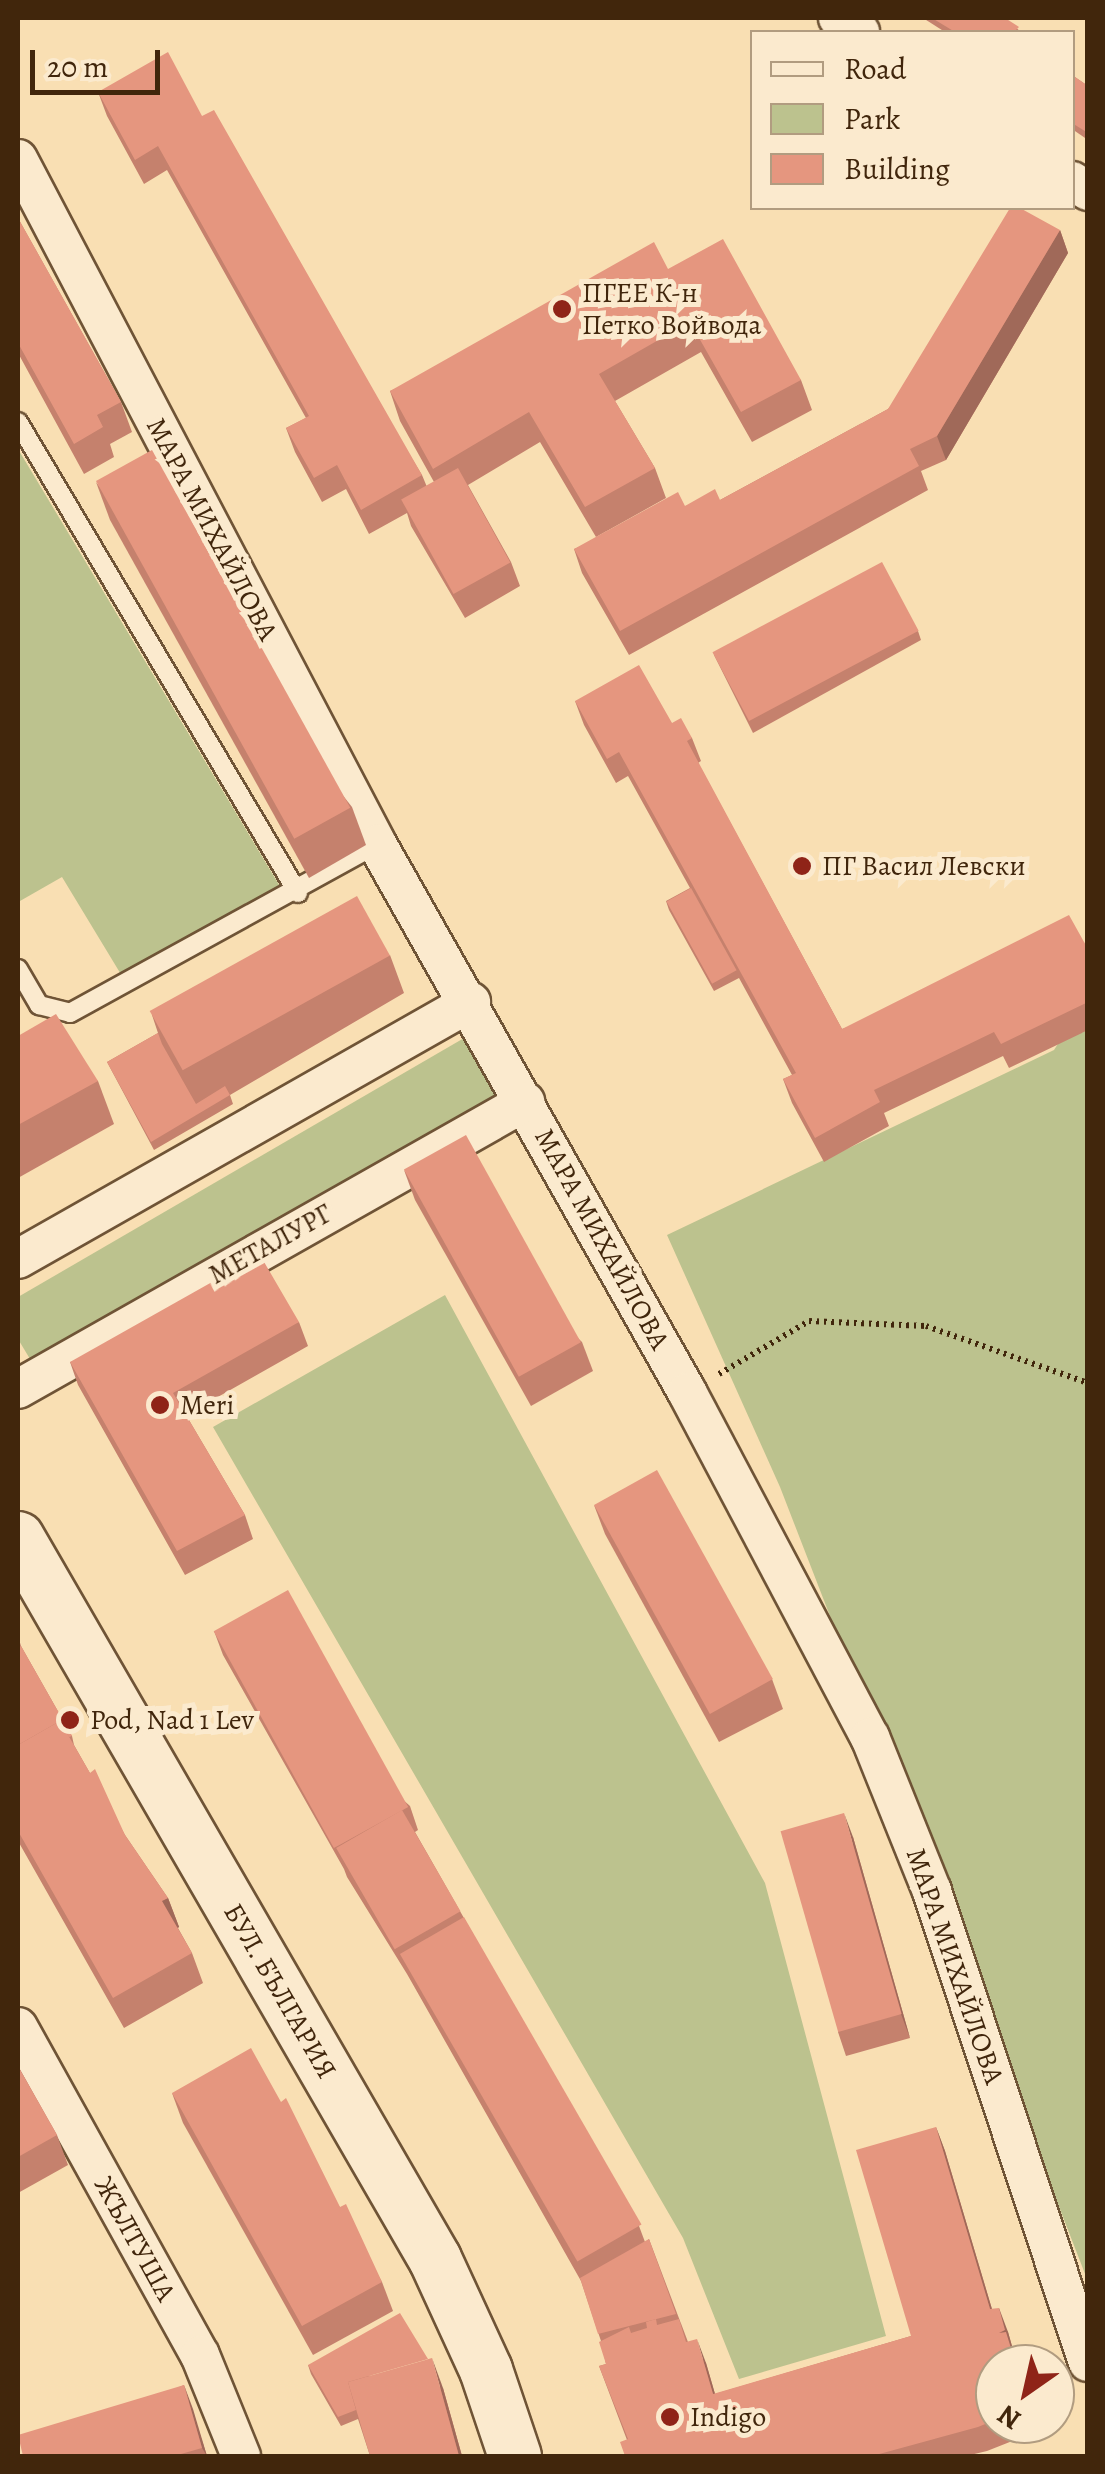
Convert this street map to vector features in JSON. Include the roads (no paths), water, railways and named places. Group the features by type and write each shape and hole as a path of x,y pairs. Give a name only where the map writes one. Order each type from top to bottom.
{"main road":[{"name":"БУЛ. БЪЛГАРИЯ","path":"18,1538 435,2258 486,2370 514,2456"}],"street":[{"name":"МАРА МИХАЙЛОВА","path":"18,159 377,844 471,1002 688,1392 870,1737 932,1891 1088,2362"},
{"path":"18,1259 471,1002"},
{"name":"МЕТАЛУРГ","path":"18,1390 525,1102"},
{"name":"ЖЪЛТУША","path":"18,2027 200,2355 241,2456"}],"lane":[{"path":"18,422 298,893"},
{"path":"18,969 39,1006 70,1013 298,893 377,844"}],"place":[{"name":"ПГЕЕ К-н Петко Войвода","path":"562,309"},
{"name":"ПГ Васил Левски","path":"802,866"},
{"name":"Meri","path":"160,1405"},
{"name":"Pod, Nad 1 Lev","path":"70,1720"},
{"name":"Indigo","path":"670,2417"}]}
